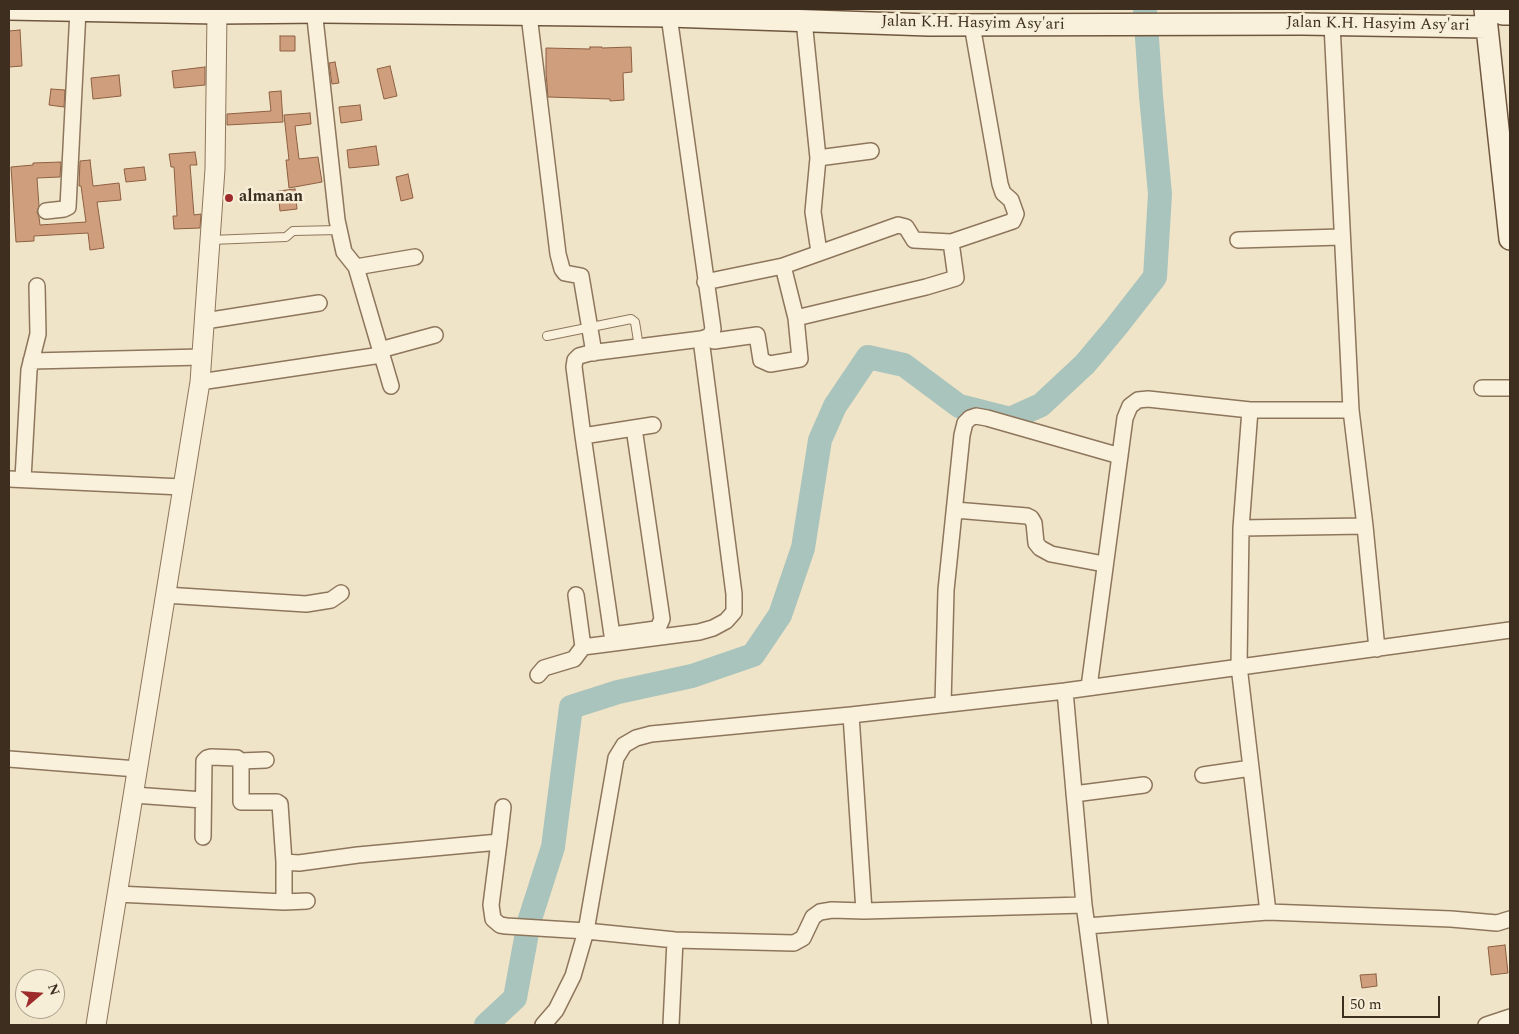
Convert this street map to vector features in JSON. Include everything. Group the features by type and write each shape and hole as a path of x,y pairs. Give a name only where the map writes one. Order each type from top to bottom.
{"main road":[{"name":"Jalan K.H. Hasyim Asy'ari","path":"9,9 217,13 319,10 669,16 972,25 1166,24 1303,16 1332,24 1495,15"},
{"path":"1495,15 1491,48 1510,239"}],"street":[{"path":"46,211 68,207 78,10"},
{"path":"319,10 331,178 339,230 344,252 356,268 391,386"},
{"path":"96,1025 200,382 215,169 217,13"},
{"path":"528,15 558,254 562,270 581,276 594,353"},
{"path":"613,639 699,632 713,628 726,621 734,612 734,594 705,338 713,329 669,16"},
{"path":"804,20 818,158 813,212 819,252"},
{"path":"1332,24 1351,410 1377,649"},
{"path":"705,282 784,266 898,225 906,227 914,240 950,242 1014,221 1016,214 1011,200 1003,194 1000,184 972,25"},
{"path":"818,158 871,150"},
{"path":"1238,240 1342,237"},
{"path":"796,318 956,278 950,242"},
{"path":"356,268 415,257"},
{"path":"613,639 583,436 574,367 575,360 579,356 594,353 705,338 714,341 757,335 761,360 770,364 800,359 796,318 784,266"},
{"path":"36,286 38,334 30,361 16,479 182,487"},
{"path":"205,321 319,303"},
{"path":"200,382 380,352 436,335"},
{"path":"30,361 202,357"},
{"path":"1482,388 1510,388"},
{"path":"1089,687 1125,418 1130,406 1138,400 1148,399 1250,410 1351,410"},
{"path":"1250,410 1241,528 1239,666 1268,912"},
{"path":"943,704 946,590 962,435 965,423 970,418 976,416 987,418 1120,456"},
{"path":"583,436 653,425"},
{"path":"538,675 544,668 574,659 583,647 656,629 662,619 634,428"},
{"path":"955,510 1027,516 1034,523 1036,544 1040,548 1050,554 1104,564"},
{"path":"1241,528 1365,526"},
{"path":"165,595 306,604 330,600 341,593"},
{"path":"576,595 583,647"},
{"path":"543,1025 556,1010 563,997 572,976 586,931 616,758 624,745 636,738 650,734 851,715 1065,691 1510,630"},
{"path":"1065,691 1084,905 1100,1025"},
{"path":"851,715 864,911"},
{"path":"9,758 138,769"},
{"path":"203,837 204,761 207,758 237,758 240,761 266,760"},
{"path":"240,761 241,802 277,802 280,804 284,862 284,902"},
{"path":"1203,775 1251,768"},
{"path":"1074,794 1144,785"},
{"path":"134,795 203,800"},
{"path":"503,807 491,906 493,919 500,925 675,940 794,943 803,938 813,917 820,912 832,910 864,911 1084,905"},
{"path":"284,862 299,863 358,855 499,842"},
{"path":"117,894 307,902"},
{"path":"1087,926 1268,912 1497,923 1510,919"},
{"path":"671,1025 675,940"},
{"path":"1486,1025 1510,1017"}],"lane":[{"path":"211,240 286,237 293,231 339,230"},
{"path":"547,336 633,320 640,347"}],"building":[{"path":"20,30 22,66 9,67 9,31"},
{"path":"280,36 295,36 295,51 280,51"},
{"path":"590,47 631,47 632,72 623,73 624,100 610,101 610,99 548,97 546,48 590,49"},
{"path":"335,62 339,83 332,84 329,63"},
{"path":"390,66 397,96 384,99 377,69"},
{"path":"205,67 205,85 174,88 172,71"},
{"path":"119,75 121,96 93,99 91,78"},
{"path":"51,89 65,90 64,107 49,105"},
{"path":"281,91 283,122 227,125 227,114 271,111 269,92"},
{"path":"360,105 362,120 341,123 339,107"},
{"path":"310,113 311,124 295,126 299,159 318,157 322,182 289,188 286,160 289,160 284,115"},
{"path":"376,146 379,165 349,168 347,150"},
{"path":"195,152 197,165 190,165 194,215 201,214 200,228 174,229 173,216 177,216 174,167 171,167 169,154"},
{"path":"90,160 93,186 119,183 121,200 97,202 104,248 90,250 88,233 34,236 34,241 16,242 11,167 33,165 33,163 61,162 60,177 37,178 39,206 37,212 40,225 86,222 81,186 79,186 80,161"},
{"path":"144,167 146,180 126,182 124,169"},
{"path":"408,174 413,198 401,201 396,177"},
{"path":"295,189 297,209 280,211 278,191"},
{"path":"1505,945 1508,973 1491,975 1488,947"},
{"path":"1376,974 1377,986 1362,988 1360,975"}],"waterway":[{"path":"486,1025 515,998 529,922 553,847 571,707 618,692 692,676 753,655 780,615 803,548 820,440 835,406 868,357 904,365 959,406 1010,419 1041,405 1085,364 1155,277 1160,194 1145,9"}],"place":[{"name":"almanan","path":"229,198"}]}
